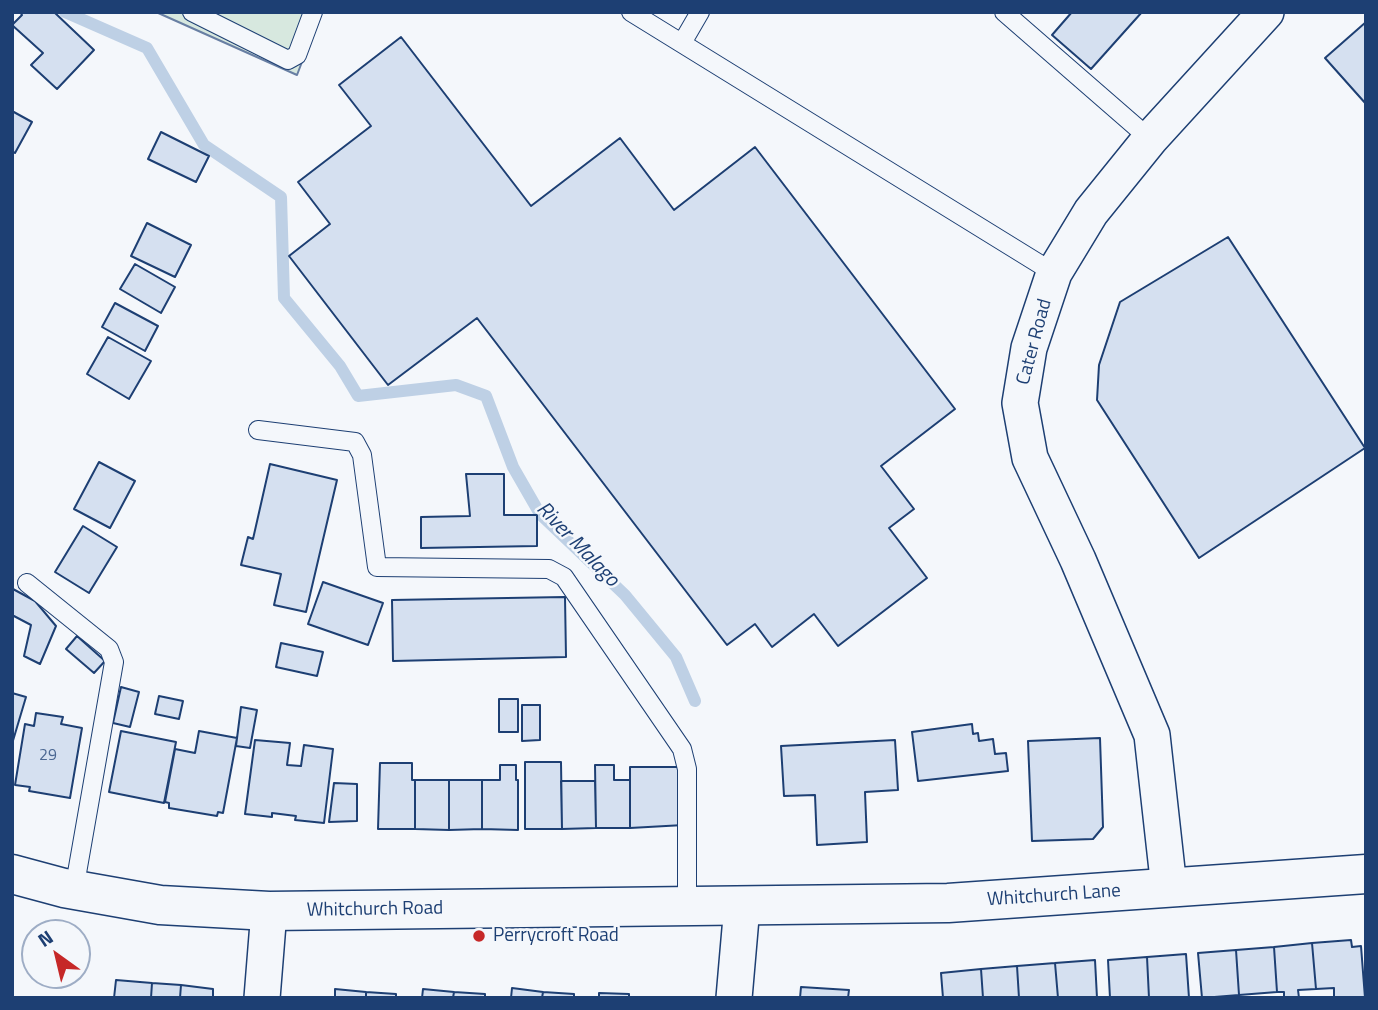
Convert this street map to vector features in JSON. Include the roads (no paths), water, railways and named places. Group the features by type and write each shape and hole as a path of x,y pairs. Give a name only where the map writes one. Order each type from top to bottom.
{"street":[{"name":"Cater Road","path":"1169,888 1152,736 1078,560 1030,458 1020,403 1029,348 1054,273 1091,212 1150,139 1263,13"},
{"name":"Whitchurch Road","path":"12,874 74,890 160,905 269,911 742,906"},
{"name":"Whitchurch Lane","path":"742,906 948,903 1366,874"},
{"path":"734,998 742,906"},
{"path":"262,998 269,911"}],"lane":[{"path":"192,12 288,60 297,55 313,12"},
{"path":"631,12 1054,273"},
{"path":"682,43 700,12"},
{"path":"1003,12 1150,139"},
{"path":"258,430 355,442 362,455 377,567 549,569 564,577 682,749 687,769 687,906"},
{"path":"27,583 109,649 114,662 74,890"}],"waterway":[{"name":"River Malago","path":"65,12 147,48 204,145 281,197 284,298 340,366 358,396 456,385 486,396 513,467 540,514 625,595 676,657 695,701"}],"place":[{"name":"Perrycroft Road","path":"479,936"}]}
